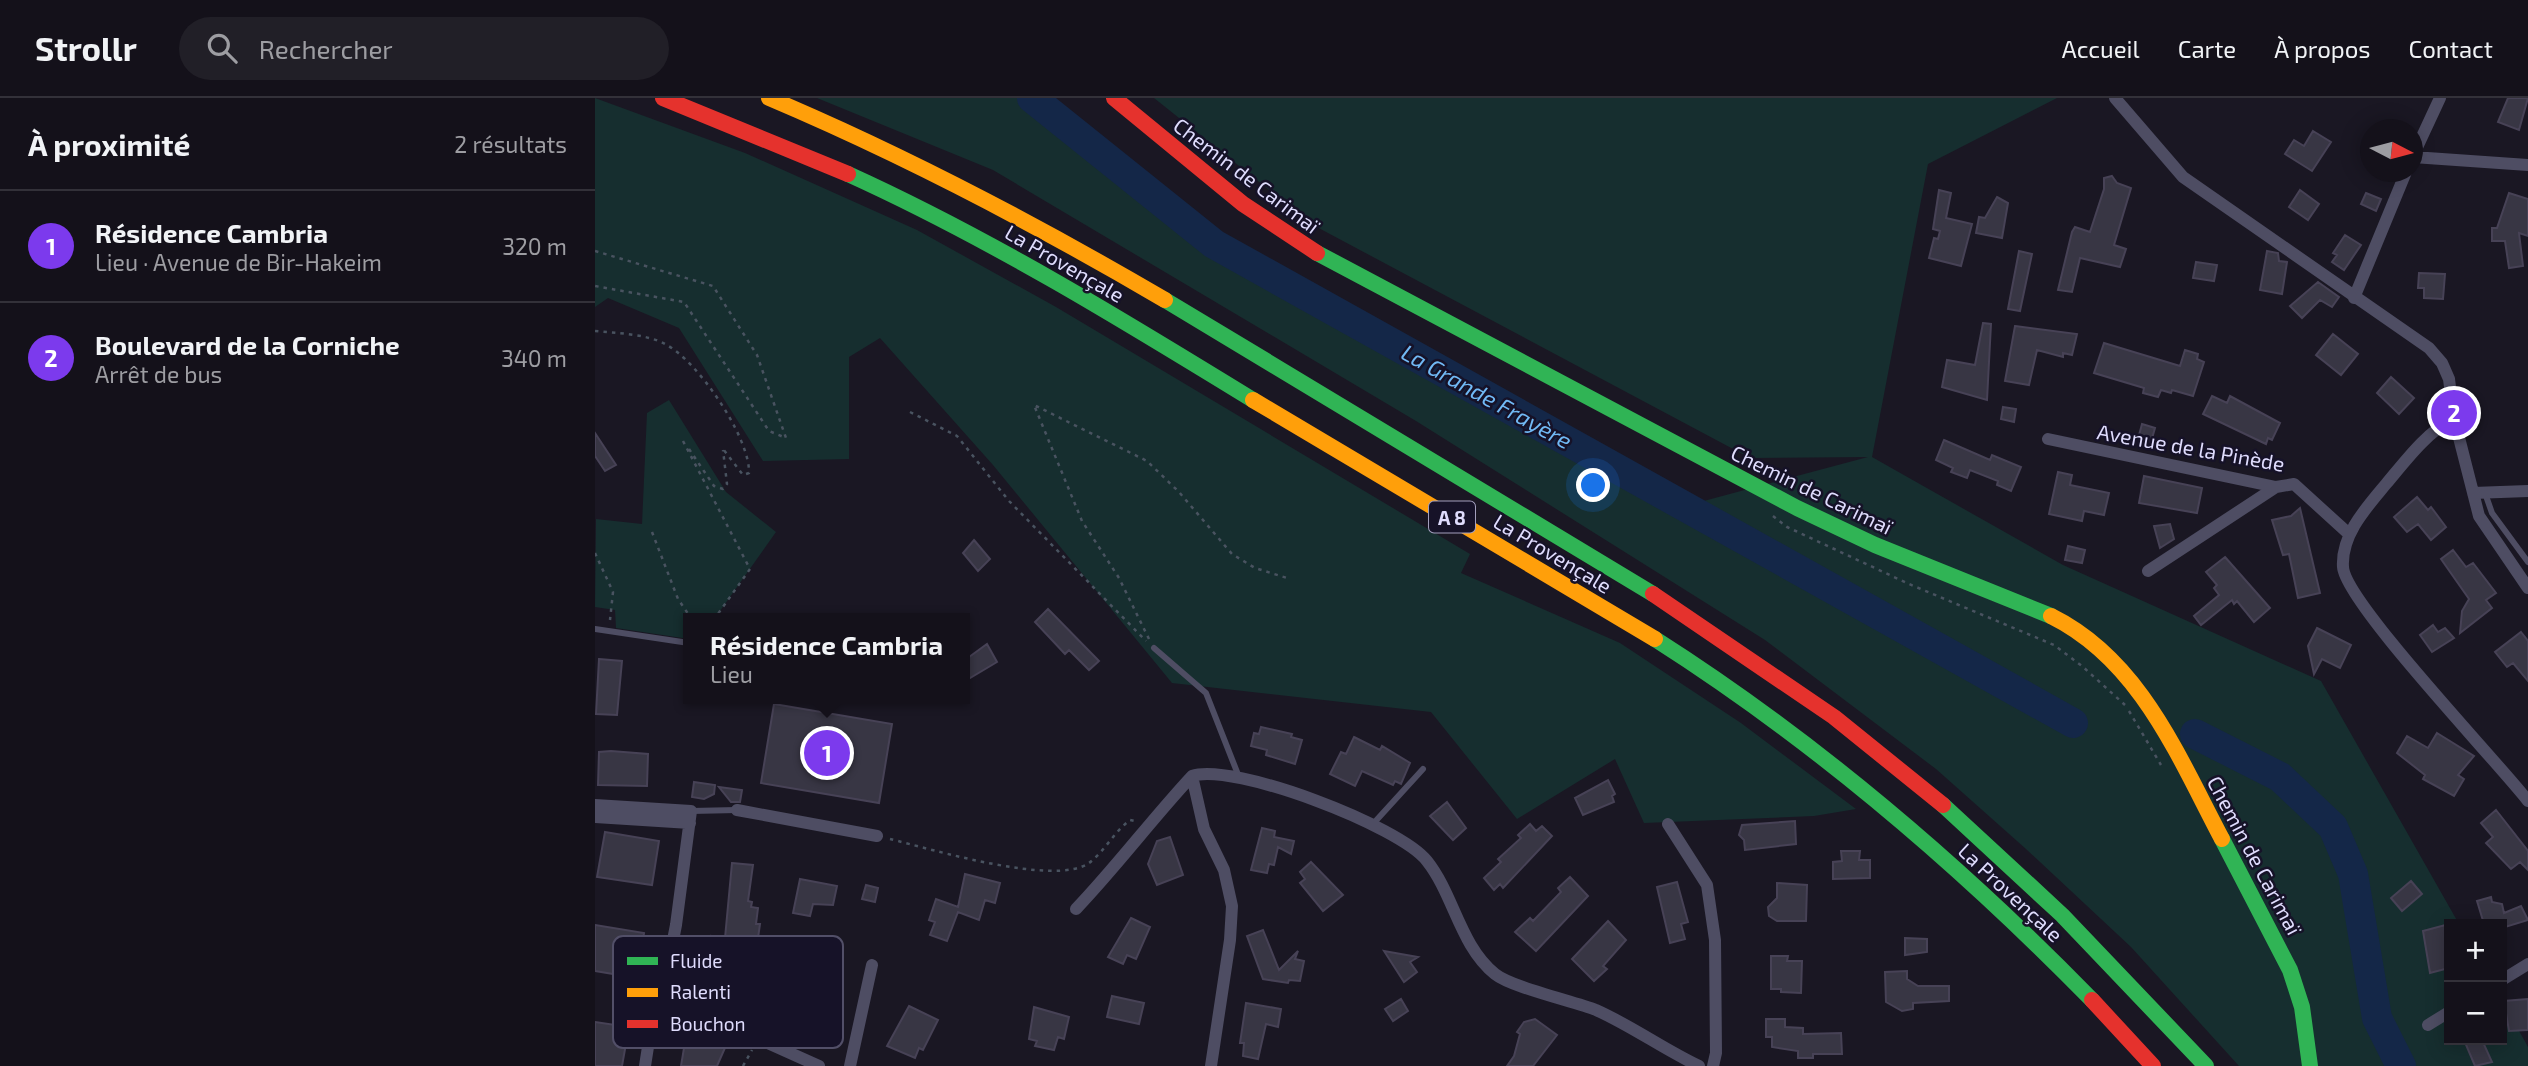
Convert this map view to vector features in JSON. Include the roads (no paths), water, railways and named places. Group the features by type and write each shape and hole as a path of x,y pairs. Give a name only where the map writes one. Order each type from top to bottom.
{"main road":[{"name":"La Provençale","path":"663,98 844,171 1010,255 1534,565 1696,667 1779,726 1952,864 2038,944 2153,1066"},
{"name":"La Provençale","path":"769,98 915,160 1031,221 1599,559 1703,626 1818,707 1959,819 2052,904 2206,1066"},
{"name":"Chemin de Carimaï","path":"1114,98 1243,204 1332,261 1797,508 1875,545 2052,617 2094,642 2133,681 2158,720 2270,927 2290,970 2302,1007 2310,1066"}],"street":[{"path":"2115,98 2183,177 2429,348 2442,363 2449,379 2454,418 2479,493 2479,516 2528,588"},
{"path":"2423,135 2440,98"},
{"path":"2423,157 2528,164"},
{"path":"2354,298 2402,182"},
{"path":"2454,418 2434,429 2383,487 2350,534 2344,547 2342,570 2356,595 2415,671 2528,801"},
{"name":"Avenue de la Pinède","path":"2048,439 2276,487 2294,484 2350,534"},
{"path":"2148,571 2276,487"},
{"path":"2479,493 2528,491"},
{"path":"1076,909 1125,857 1149,822 1192,776 1221,773 1320,801 1372,825 1427,859 1478,956 1497,976 1594,1010 1634,1028 1699,1066"},
{"path":"1192,776 1204,829 1224,870 1231,906 1230,940 1211,1066"},
{"path":"595,805 691,817"},
{"path":"737,810 877,836"},
{"path":"595,817 691,817"},
{"path":"674,936 691,817"},
{"path":"1668,824 1707,885 1715,940 1716,1053 1713,1066"},
{"path":"2507,977 2528,964"},
{"path":"851,1066 872,965"},
{"path":"2428,1026 2444,1015"},
{"path":"645,1066 648,1048"},
{"path":"779,1048 819,1066"}],"lane":[{"path":"2479,493 2528,562"},
{"path":"595,629 683,642"},
{"path":"1154,648 1206,693 1240,778"},
{"path":"1372,825 1423,769"},
{"path":"691,817 737,810"}],"waterway":[{"name":"La Grande Frayère","path":"1032,98 1214,244 2073,723"},
{"name":"La Grande Frayère","path":"2195,734 2280,777 2333,827 2353,874 2377,1018 2401,1066"}],"place":[{"name":"Boulevard de la Corniche","path":"2454,413"},
{"name":"Résidence Cambria","path":"827,753"}]}
